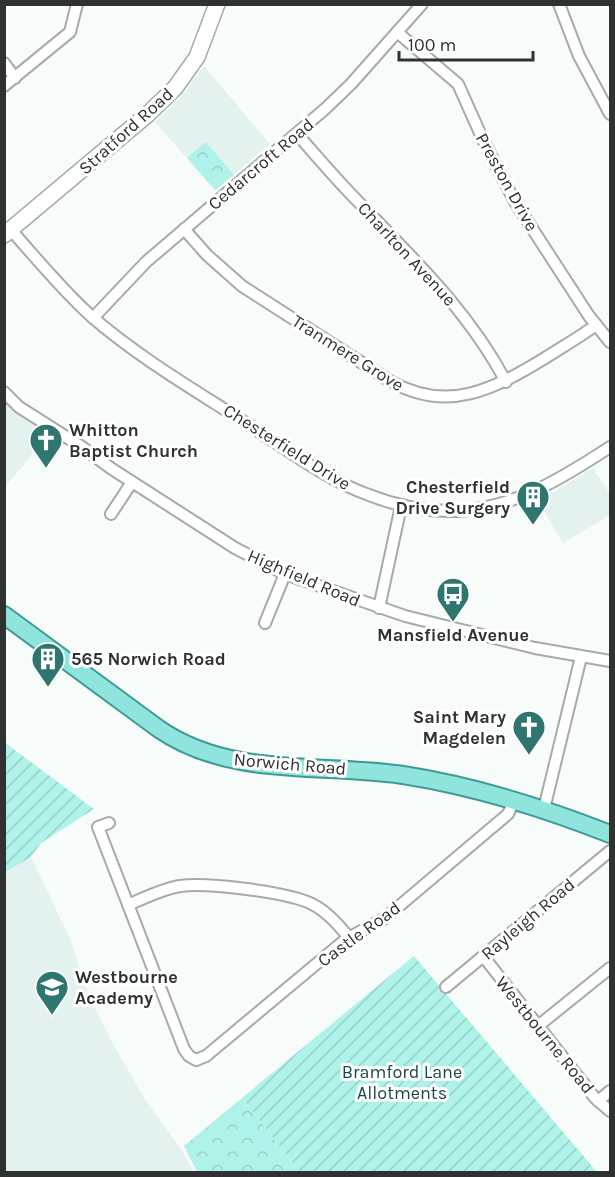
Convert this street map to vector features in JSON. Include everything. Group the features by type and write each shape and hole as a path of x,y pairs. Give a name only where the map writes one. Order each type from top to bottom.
{"main road":[{"name":"Norwich Road","path":"4,615 159,729 198,751 241,761 362,770 412,777 543,809 610,834"}],"street":[{"path":"4,86 68,34 73,26 76,4"},
{"name":"Stratford Road","path":"8,233 148,114 175,87 197,57 217,4"},
{"name":"Cedarcroft Road","path":"93,318 146,262 297,134 351,84 422,4"},
{"path":"560,4 579,56 610,114"},
{"name":"Preston Drive","path":"397,32 458,84 484,142 515,202 596,325 610,342"},
{"path":"4,63 15,78"},
{"name":"Charlton Avenue","path":"297,134 345,188 412,255 451,300 506,382"},
{"name":"Tranmere Grove","path":"184,229 207,255 242,286 399,386 424,395 449,397 482,392 506,382 596,325"},
{"name":"Chesterfield Drive","path":"8,233 93,318 141,354 328,475 367,495 401,506 458,511 505,502 548,484 610,447"},
{"name":"Highfield Road","path":"4,392 19,407 132,482 235,548 285,574 379,608 536,648 610,661"},
{"path":"111,514 132,482"},
{"path":"379,608 401,506"},
{"path":"265,622 285,574"},
{"path":"543,809 581,657"},
{"name":"Castle Road","path":"128,905 184,1049 195,1060 206,1056 349,938 385,918 508,814 514,801"},
{"path":"109,823 98,828 128,905 168,889 190,885 282,894 317,907 349,938"},
{"name":"Rayleigh Road","path":"446,987 610,851"},
{"name":"Westbourne Road","path":"483,956 598,1101 610,1111"},
{"path":"538,1026 610,968"},
{"path":"598,1101 610,1091"}],"shaded area":[{"path":"204,66 270,144 215,190 155,122 180,98"},
{"path":"5,387 54,428 5,487"},
{"path":"593,468 610,494 610,515 563,543 538,501"},
{"name":"Westbourne Academy","path":"31,857 71,941 88,994 110,1039 146,1101 181,1149 194,1172 5,1172 4,872"}],"green space":[{"path":"206,142 234,175 215,190 187,158"},
{"path":"4,742 94,809 41,843 31,857 5,872"},
{"name":"Bramford Lane Allotments","path":"414,956 597,1172 300,1172 242,1098"},
{"path":"242,1098 300,1172 197,1172 184,1146"}],"place":[{"name":"Whitton Baptist Church","path":"46,469"},
{"name":"Chesterfield Drive Surgery","path":"533,526"},
{"name":"Mansfield Avenue","path":"453,623"},
{"name":"565 Norwich Road","path":"48,688"},
{"name":"Saint Mary Magdelen","path":"529,756"},
{"name":"Westbourne Academy","path":"52,1016"}]}
